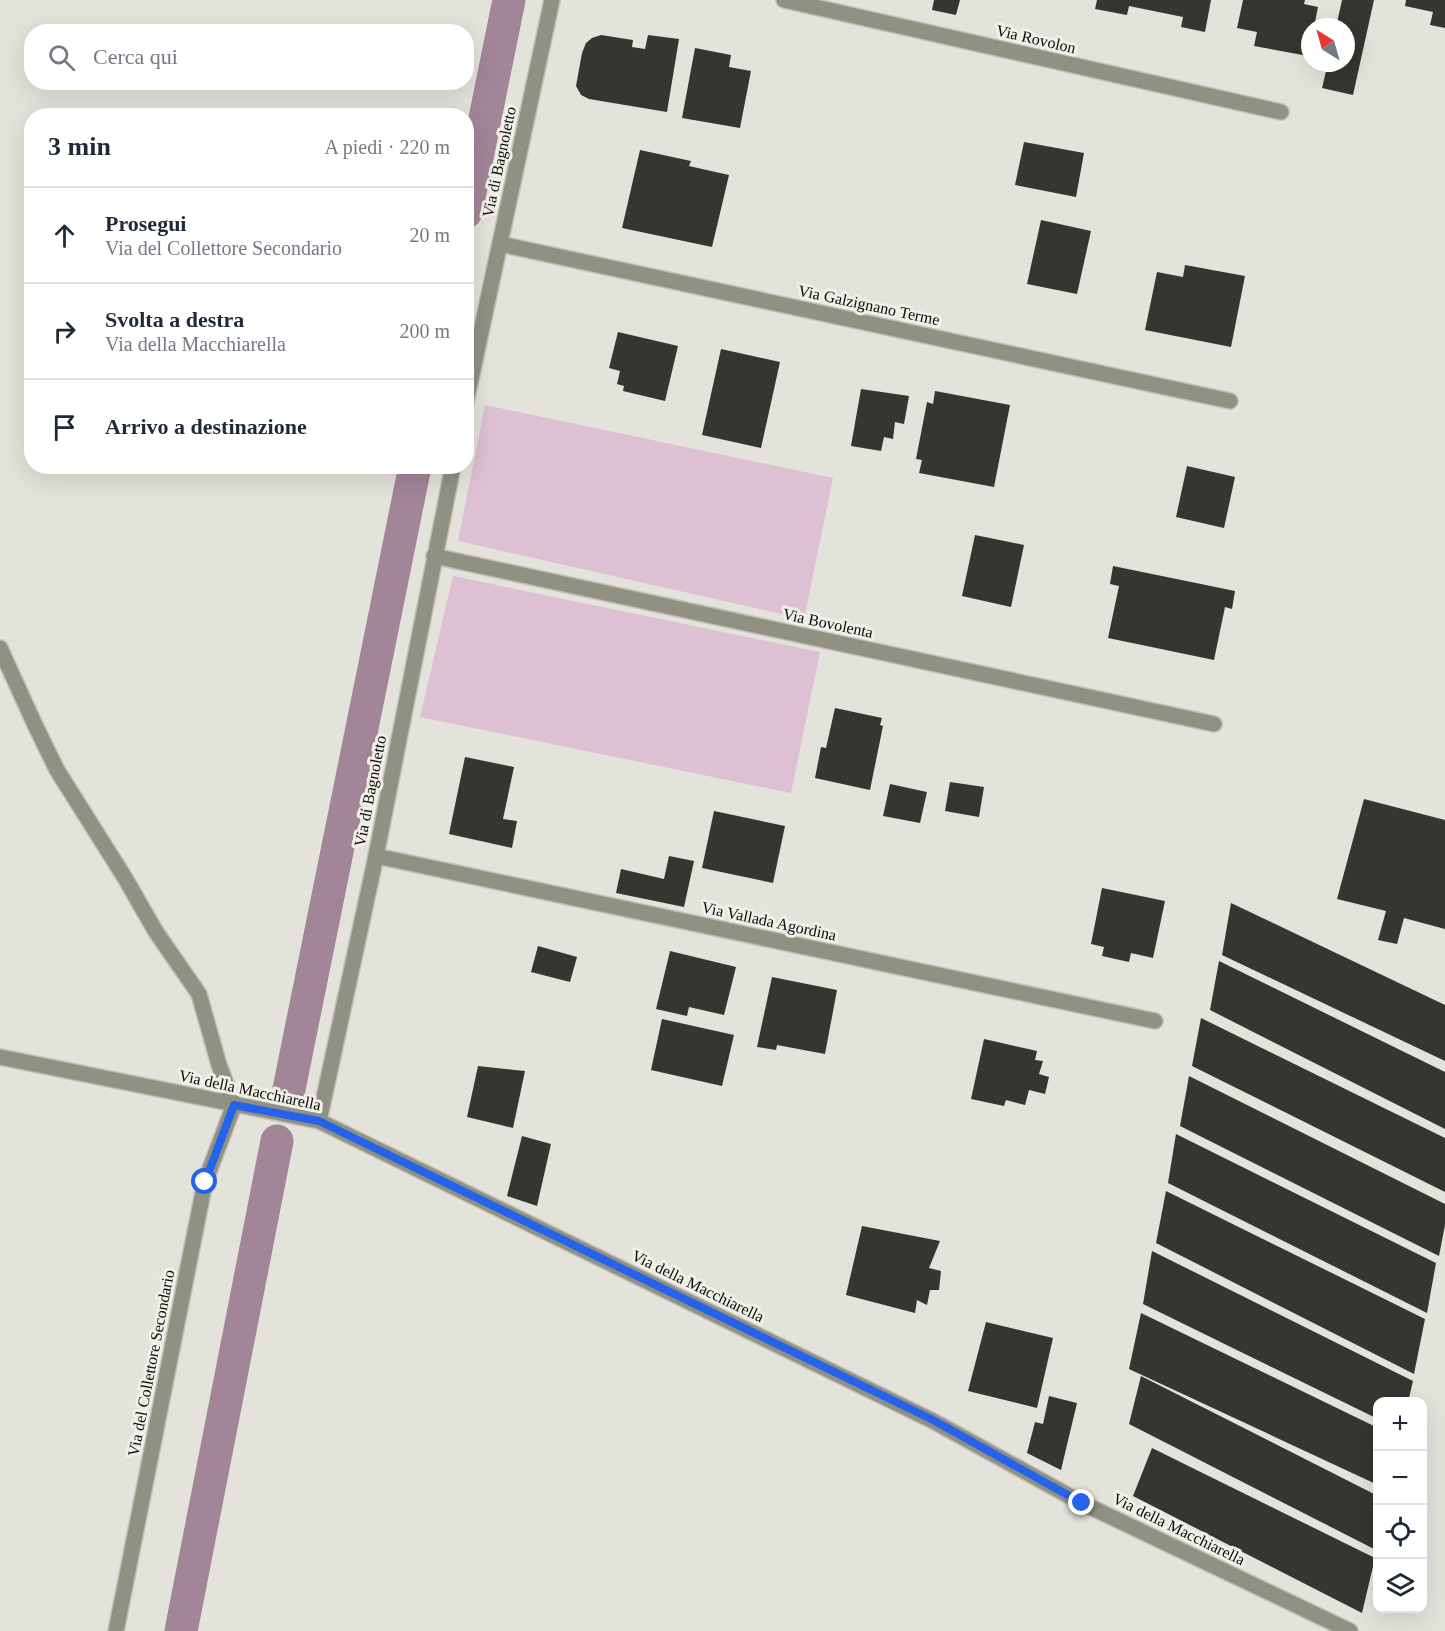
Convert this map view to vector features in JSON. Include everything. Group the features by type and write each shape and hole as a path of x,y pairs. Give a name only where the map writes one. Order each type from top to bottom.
{"street":[{"name":"Via di Bagnoletto","path":"474,365 552,0"},
{"name":"Via Rovolon","path":"784,0 1281,112"},
{"name":"Via Galzignano Terme","path":"500,244 1230,401"},
{"name":"Via di Bagnoletto","path":"319,1121 376,856 451,474"},
{"name":"Via Bovolenta","path":"434,556 1214,724"},
{"path":"0,648 57,770 156,932 199,994 219,1065 234,1105"},
{"name":"Via Vallada Agordina","path":"376,856 1155,1021"},
{"name":"Via della Macchiarella","path":"0,1057 319,1121 933,1420 1082,1503 1350,1631"},
{"name":"Via del Collettore Secondario","path":"116,1631 205,1182 234,1105"}],"shaded area":[{"path":"485,405 833,478 804,619 458,541 471,474 474,474 474,460"},
{"path":"453,576 820,652 791,793 420,717"}],"building":[{"path":"934,0 960,0 956,15 932,10"},
{"path":"1097,0 1211,0 1205,32 1181,27 1183,17 1129,6 1127,15 1095,9"},
{"path":"1243,0 1305,0 1304,4 1318,7 1316,18 1301,18 1301,55 1254,46 1257,32 1237,28"},
{"path":"1342,0 1374,0 1353,95 1322,88 1326,72 1355,72 1355,18 1338,18"},
{"path":"1406,0 1445,0 1445,28 1430,25 1433,12 1405,6"},
{"path":"601,35 633,40 632,47 645,49 648,35 679,39 667,112 589,99 581,95 576,86 582,53 586,43"},
{"path":"695,48 731,55 729,67 751,71 740,128 682,118"},
{"path":"1024,142 1084,153 1076,197 1015,185"},
{"path":"640,150 691,161 689,166 729,175 712,247 622,228"},
{"path":"1041,220 1091,231 1077,294 1027,284"},
{"path":"1185,265 1245,276 1231,347 1145,330 1157,272 1183,277"},
{"path":"618,332 678,346 665,401 623,391 624,386 617,384 620,371 609,368"},
{"path":"721,349 780,362 761,448 702,435"},
{"path":"861,389 909,396 904,424 895,422 893,439 884,437 881,451 851,446"},
{"path":"935,391 1010,405 994,487 919,473 922,460 916,459 927,402 933,404"},
{"path":"1187,466 1235,477 1224,528 1176,517"},
{"path":"975,535 1024,545 1011,607 962,596"},
{"path":"1113,566 1235,591 1232,609 1225,607 1214,660 1108,638 1119,586 1110,584"},
{"path":"835,708 882,718 880,725 883,726 870,790 815,778 821,747 826,748"},
{"path":"465,757 514,767 503,819 517,821 512,848 449,834"},
{"path":"950,782 984,787 979,817 945,811"},
{"path":"890,784 927,792 920,823 883,816"},
{"path":"1364,799 1445,820 1445,929 1404,918 1397,944 1378,940 1386,911 1337,899"},
{"path":"714,811 785,826 773,883 702,868"},
{"path":"669,856 694,861 684,907 616,893 621,869 664,879"},
{"path":"1102,888 1165,901 1153,958 1131,953 1129,962 1102,956 1104,947 1091,944"},
{"path":"1231,903 1445,1005 1445,1061 1222,955"},
{"path":"538,946 577,957 570,982 531,972"},
{"path":"670,951 736,967 724,1015 689,1007 687,1016 656,1009"},
{"path":"1219,961 1445,1072 1445,1129 1210,1010"},
{"path":"772,977 837,990 825,1054 777,1045 776,1050 757,1047"},
{"path":"1201,1018 1445,1138 1445,1192 1192,1066"},
{"path":"662,1019 734,1035 722,1086 651,1070"},
{"path":"984,1039 1037,1051 1035,1060 1043,1061 1039,1074 1049,1077 1045,1094 1029,1090 1025,1105 1006,1100 1004,1106 971,1099"},
{"path":"478,1066 525,1071 513,1128 467,1117"},
{"path":"1189,1076 1445,1204 1445,1225 1439,1256 1180,1126"},
{"path":"1176,1134 1436,1263 1427,1313 1168,1183"},
{"path":"522,1136 551,1144 537,1206 507,1196"},
{"path":"1166,1191 1425,1319 1414,1374 1156,1243"},
{"path":"862,1226 940,1241 929,1268 941,1271 939,1290 930,1290 927,1305 917,1300 915,1313 846,1295"},
{"path":"1152,1251 1413,1381 1409,1397 1373,1397 1373,1417 1143,1304"},
{"path":"1141,1313 1373,1426 1373,1483 1129,1369"},
{"path":"986,1322 1053,1338 1037,1408 968,1391"},
{"path":"1141,1376 1373,1493 1373,1548 1129,1424"},
{"path":"1049,1396 1077,1403 1061,1470 1027,1453 1035,1422 1043,1424"},
{"path":"1152,1448 1373,1557 1373,1566 1362,1613 1133,1496"}],"waterway":[{"path":"474,173 509,0"},
{"path":"288,1094 413,474"},
{"path":"181,1631 277,1141"}],"route":[{"path":"205,1182 234,1105 319,1121 933,1420 1082,1503"}]}
